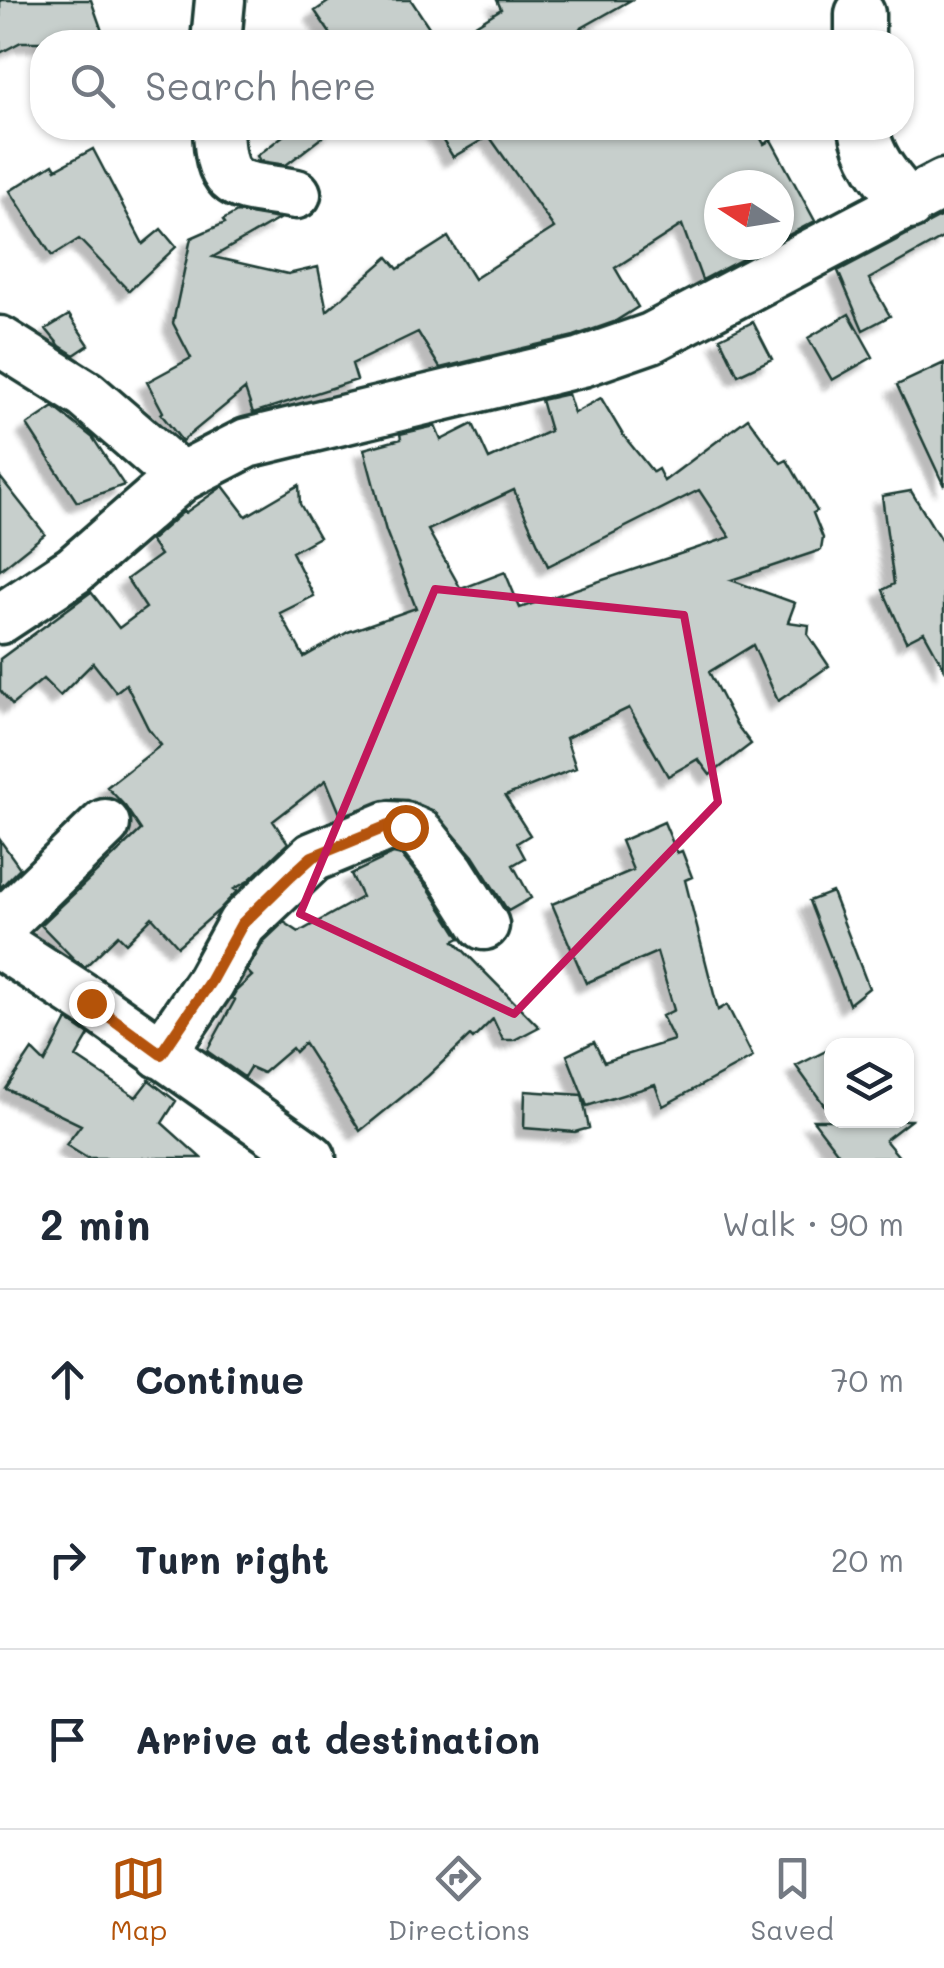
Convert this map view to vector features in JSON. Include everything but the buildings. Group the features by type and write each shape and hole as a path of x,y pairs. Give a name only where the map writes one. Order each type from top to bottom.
{"street":[{"path":"219,140 220,162 227,177 237,183 296,194"},
{"path":"866,140 880,169 926,194"},
{"path":"0,619 74,570 181,477 247,444 582,362 650,338 926,194"},
{"path":"0,341 86,396 181,477"},
{"path":"0,926 105,824"},
{"path":"161,1054 210,982 242,924 312,857 388,826 405,827 420,834 452,873 484,925"},
{"path":"0,944 311,1158"}],"highlighted area":[{"path":"435,589 684,615 718,802 514,1014 300,914"}],"route":[{"path":"91,1003 161,1054 210,982 242,924 291,876 312,857 388,826 405,827"}]}
